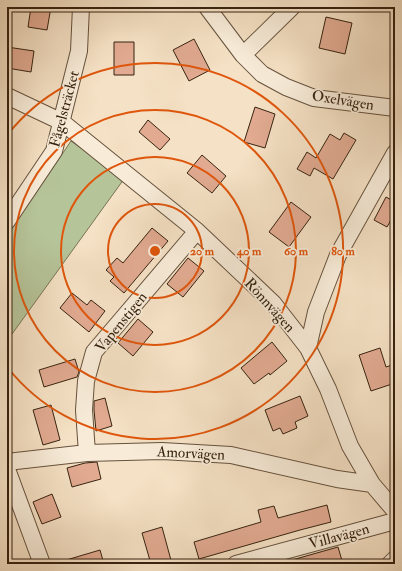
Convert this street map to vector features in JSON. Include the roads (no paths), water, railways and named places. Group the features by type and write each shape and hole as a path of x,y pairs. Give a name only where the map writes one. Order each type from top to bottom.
{"street":[{"name":"Fågelsträcket","path":"7,221 54,151 79,51 81,7"},
{"name":"Oxelvägen","path":"207,7 243,55 262,74 286,87 314,98 395,108"},
{"path":"243,55 292,7"},
{"name":"Rönnvägen","path":"7,96 62,122 197,232 273,303 308,348 328,389 350,446 372,484 395,511"},
{"path":"308,348 316,312 338,255 395,153"},
{"name":"Vapenstigen","path":"87,453 84,410 86,381 94,352 197,232"},
{"name":"Amorvägen","path":"7,462 87,453 162,451 231,455 337,479 372,484"},
{"path":"7,469 42,564"},
{"name":"Villavägen","path":"236,564 395,521"},
{"path":"390,564 395,559"}]}
